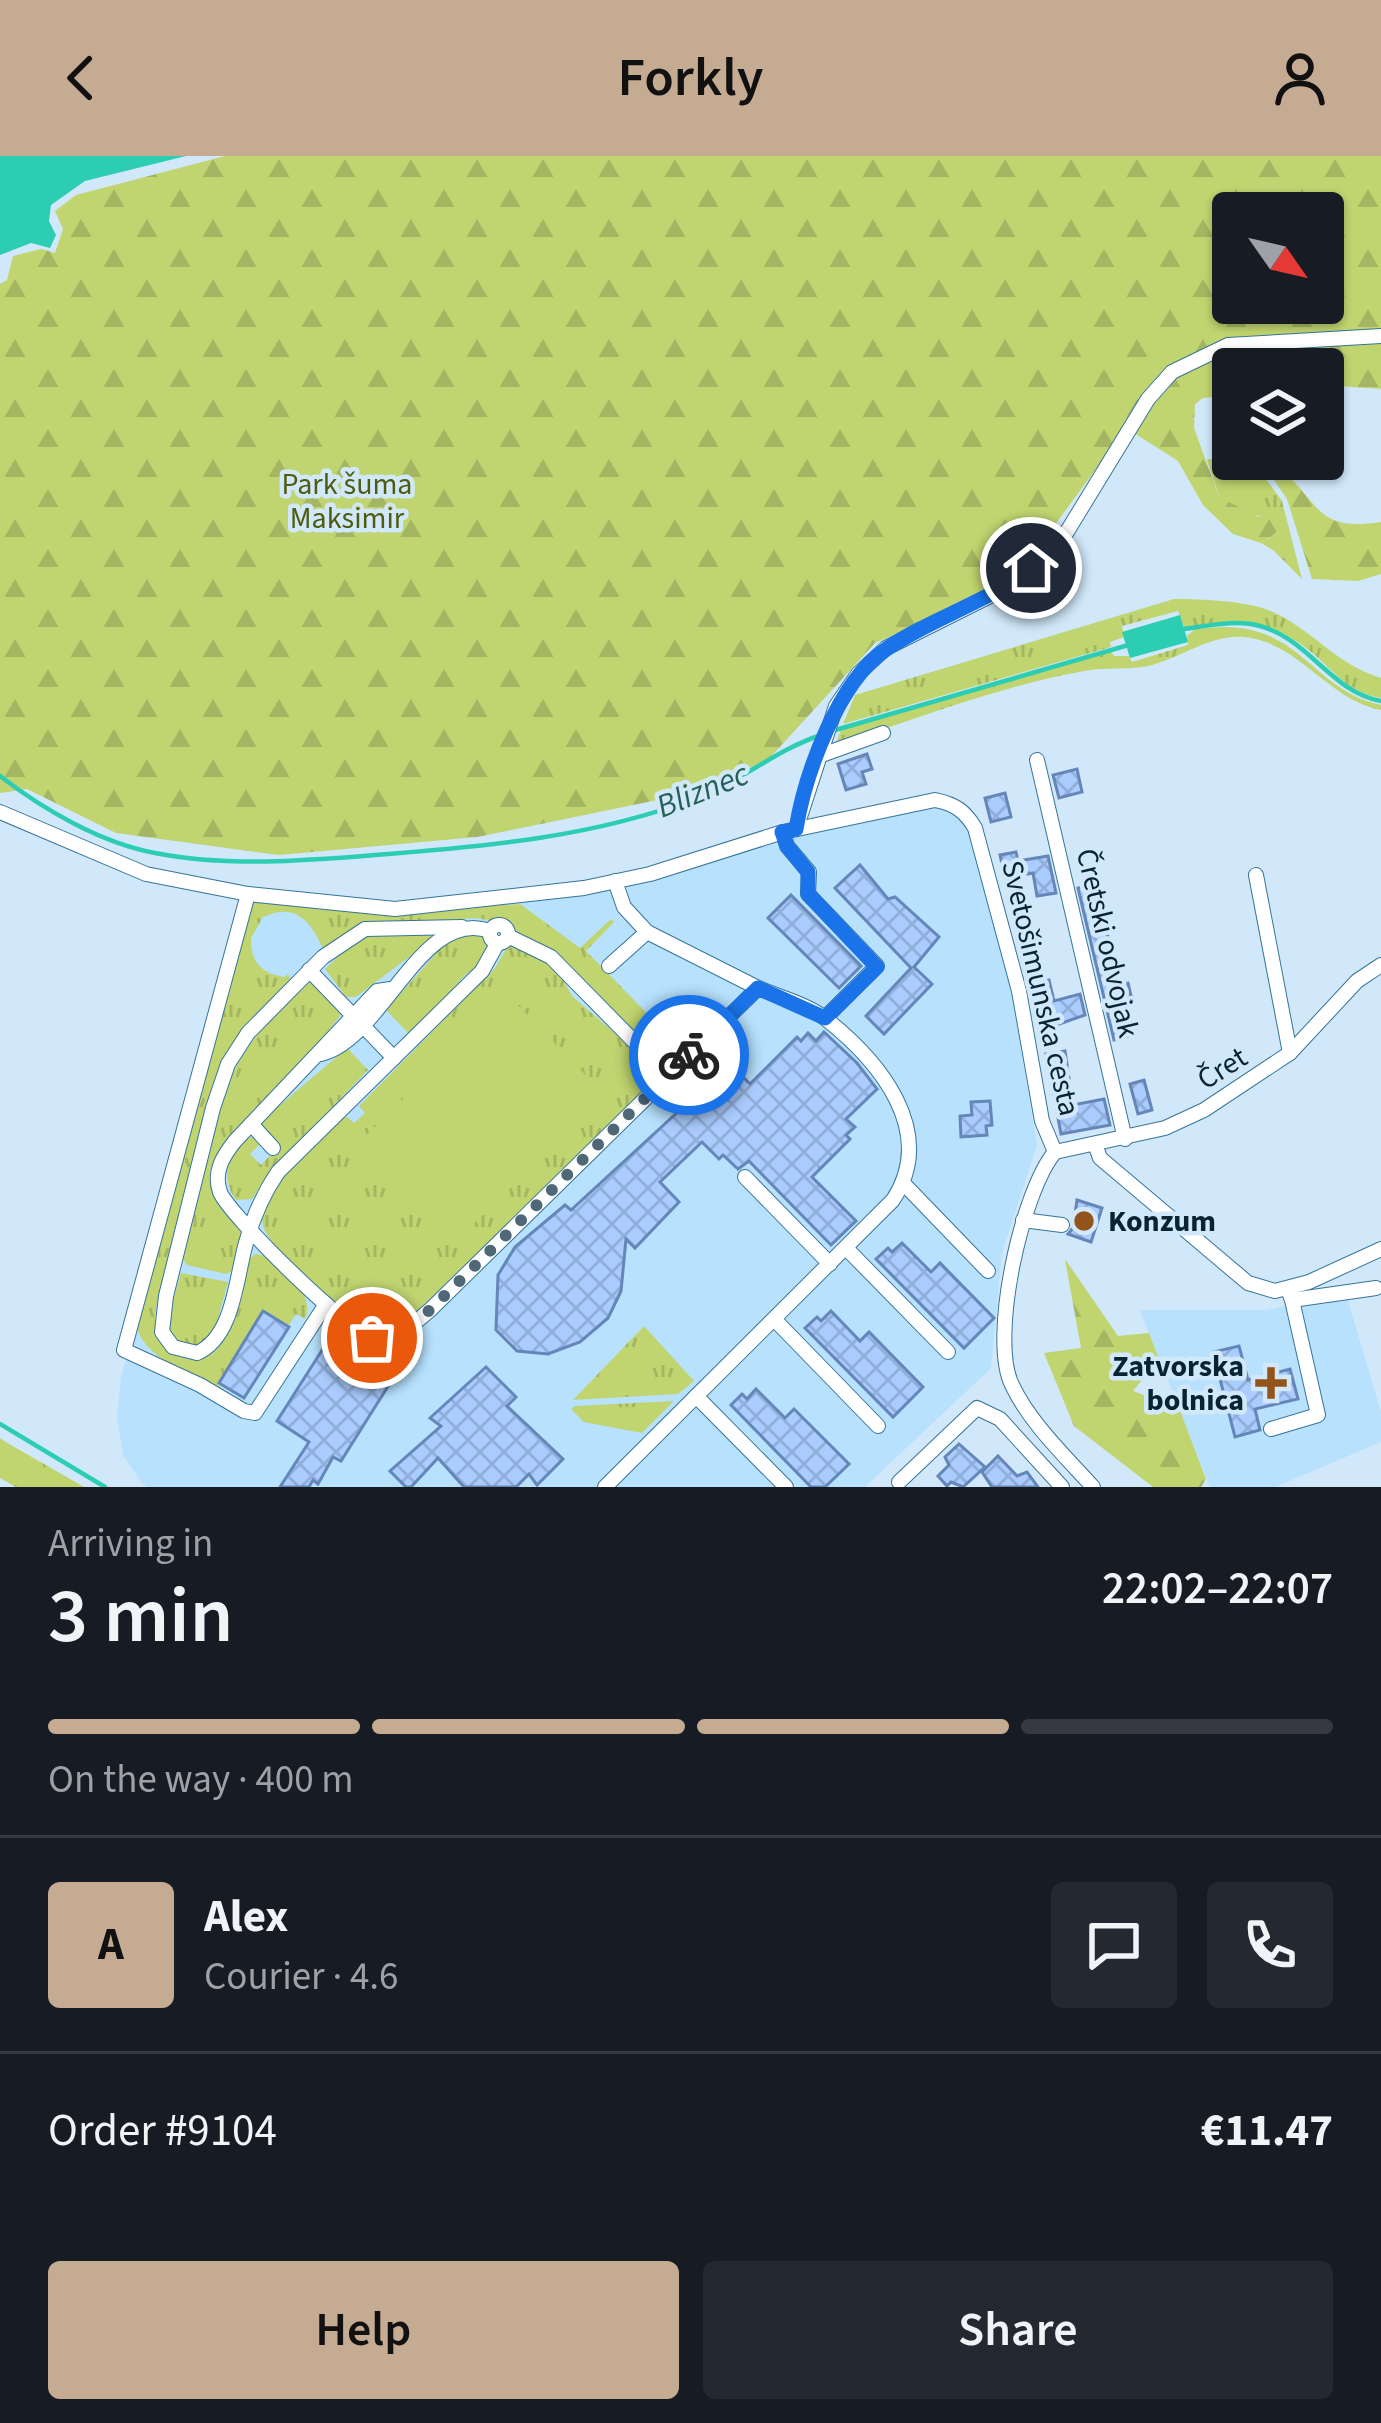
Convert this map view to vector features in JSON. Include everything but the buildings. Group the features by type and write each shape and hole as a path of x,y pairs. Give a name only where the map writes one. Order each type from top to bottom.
{"street":[{"path":"825,1018 877,967 808,894 808,872 787,846 832,720 858,674 886,648 1006,588 1057,548 1148,399 1172,372 1228,345 1381,336"},
{"path":"821,751 883,734"},
{"name":"Čretski odvojak","path":"1036,760 1125,1139"},
{"name":"Svetošimunska cesta","path":"0,812 146,874 248,894 394,909 528,897 650,874 789,831 935,800 960,808 975,828 1019,991 1042,1121 1055,1152 1040,1173 1013,1263 1004,1342 1009,1380 1033,1418 1093,1487"},
{"path":"1256,874 1290,1054"},
{"path":"605,1487 888,1206 903,1183 910,1148 901,1104 882,1076 825,1018 646,932 624,908 615,881"},
{"path":"248,894 124,1350 255,1413 326,1304"},
{"path":"462,927 451,931 391,989 387,1001 324,1044 321,1054 222,1159 218,1179 226,1202 365,1337 388,1337 407,1329 758,988"},
{"path":"499,937 495,955 482,971 278,1172 262,1197 212,1345 197,1354 172,1347 165,1340 161,1319 220,1082 248,1033 309,970 365,929 462,927 499,937 551,957 668,1076"},
{"path":"609,965 646,932"},
{"name":"Čret","path":"1055,1152 1165,1129 1204,1110 1290,1054 1357,981 1381,965"},
{"path":"309,970 394,1058"},
{"path":"251,1124 273,1148"},
{"name":"Svetošimunska cesta","path":"1095,1144 1100,1158 1214,1257 1248,1283 1290,1294"},
{"path":"745,1178 830,1264"},
{"path":"903,1183 988,1270"},
{"path":"1023,1220 1063,1225"},
{"path":"846,1248 948,1352"},
{"path":"1290,1294 1381,1249"},
{"path":"1290,1294 1376,1288"},
{"path":"1271,1429 1318,1415 1290,1294"},
{"path":"774,1319 878,1426"},
{"path":"696,1396 786,1487"},
{"path":"899,1482 977,1408 1000,1419 1064,1487 1080,1472"}],"shaded area":[{"path":"0,156 186,156 85,181 51,205 49,221 56,235 50,248 31,243 0,255"},
{"path":"1180,615 1188,642 1130,658 1122,632"},
{"path":"936,805 953,809 970,828 1005,954 1037,1145 1002,1253 991,1368 865,1487 147,1487 142,1483 123,1455 117,1418 121,1378 253,899 398,914 592,891 814,830"},
{"name":"Zatvorska bolnica","path":"1346,1294 1381,1412 1381,1442 1275,1487 1210,1487 1140,1310 1266,1310"}],"green space":[{"name":"Park šuma Maksimir","path":"225,156 1381,156 1381,389 1344,386 1344,348 1212,348 1212,397 1195,404 1194,428 1219,497 1258,517 1275,510 1282,520 1275,534 1261,543 1233,534 1203,505 1178,461 1126,428 1006,585 875,643 767,761 672,797 477,837 279,855 116,833 27,789 0,793 0,284 7,280 13,256 41,249 55,253 63,229 55,211 76,195"},
{"path":"1214,480 1267,480 1282,501 1302,579 1261,543 1276,534 1267,515 1248,514 1219,497"},
{"path":"1274,480 1292,480 1329,518 1342,523 1381,522 1381,574 1358,581 1312,579 1287,499"},
{"path":"1174,599 1248,604 1283,617 1350,664 1381,678 1381,698 1353,688 1286,635 1239,623 1184,627 1178,611 1122,626 1124,637 1110,642 1111,647 843,724 855,695"},
{"path":"1223,627 1272,637 1339,687 1381,705 1381,710 1345,695 1281,649 1264,641 1232,637 1148,666 1092,670 1022,685 835,746 841,730 1111,651 1114,656 1129,656 1132,662 1188,645 1187,636 1195,629"},
{"path":"248,900 429,909 520,904 580,948 611,919 614,922 586,951 685,1052 667,1069 551,950 499,922 475,918 362,927 323,949 313,930 293,913 263,917 251,938 255,960 270,973 288,974 291,980 245,1030 155,1316 166,1347 184,1358 204,1358 226,1335 247,1260 256,1254 286,1270 306,1300 305,1319 296,1314 289,1325 263,1312 218,1385 239,1402 163,1360 141,1338 137,1326"},
{"path":"371,933 433,934 434,938 356,997 346,997 325,969 353,942"},
{"path":"462,934 483,937 491,947 472,974 467,973 410,1035 386,1010 447,941"},
{"path":"513,944 541,955 559,972 572,996 657,1078 403,1325 372,1330 328,1298 271,1240 262,1222 267,1199 294,1161 339,1119 347,1117 354,1123 365,1113 359,1106"},
{"path":"313,980 342,1014 308,1059 223,1145 210,1174 217,1198 243,1231 232,1271 226,1274 187,1265 181,1257 222,1095 260,1031"},
{"path":"509,996 606,1096 458,1239 361,1140"},
{"path":"347,1048 368,1070 269,1173 252,1199 236,1200 227,1171 233,1152 257,1136 261,1143 250,1154 261,1165 278,1147 259,1123"},
{"path":"1065,1259 1118,1336 1149,1333 1159,1359 1133,1391 1179,1408 1206,1479 1201,1487 1153,1487 1074,1426 1044,1353 1081,1348"},
{"path":"181,1273 228,1282 213,1336 203,1346 176,1344 165,1328"},
{"path":"644,1326 694,1381 678,1394 573,1400"},
{"path":"674,1401 642,1433 584,1422 571,1409 575,1406"},
{"path":"0,1438 84,1487 16,1487 0,1478"}],"waterway":[{"name":"Bliznec","path":"1184,629 1232,623 1260,626 1293,642 1348,687 1381,701"},
{"name":"Bliznec","path":"832,731 1132,644"},
{"name":"Bliznec","path":"0,776 35,801 114,842 209,860 292,861 498,844 620,822 715,790 821,735"},
{"path":"0,1424 105,1487"}],"way so far":[{"path":"372,1338 397,1335 430,1310 689,1055"}],"place":[{"name":"Konzum","path":"1084,1221"},
{"name":"Zatvorska bolnica","path":"1271,1383"}],"route":[{"path":"689,1055 758,988 825,1018 877,967 808,894 808,872 782,832 796,829 836,706 858,674 886,648 1006,588 1031,568"}]}
